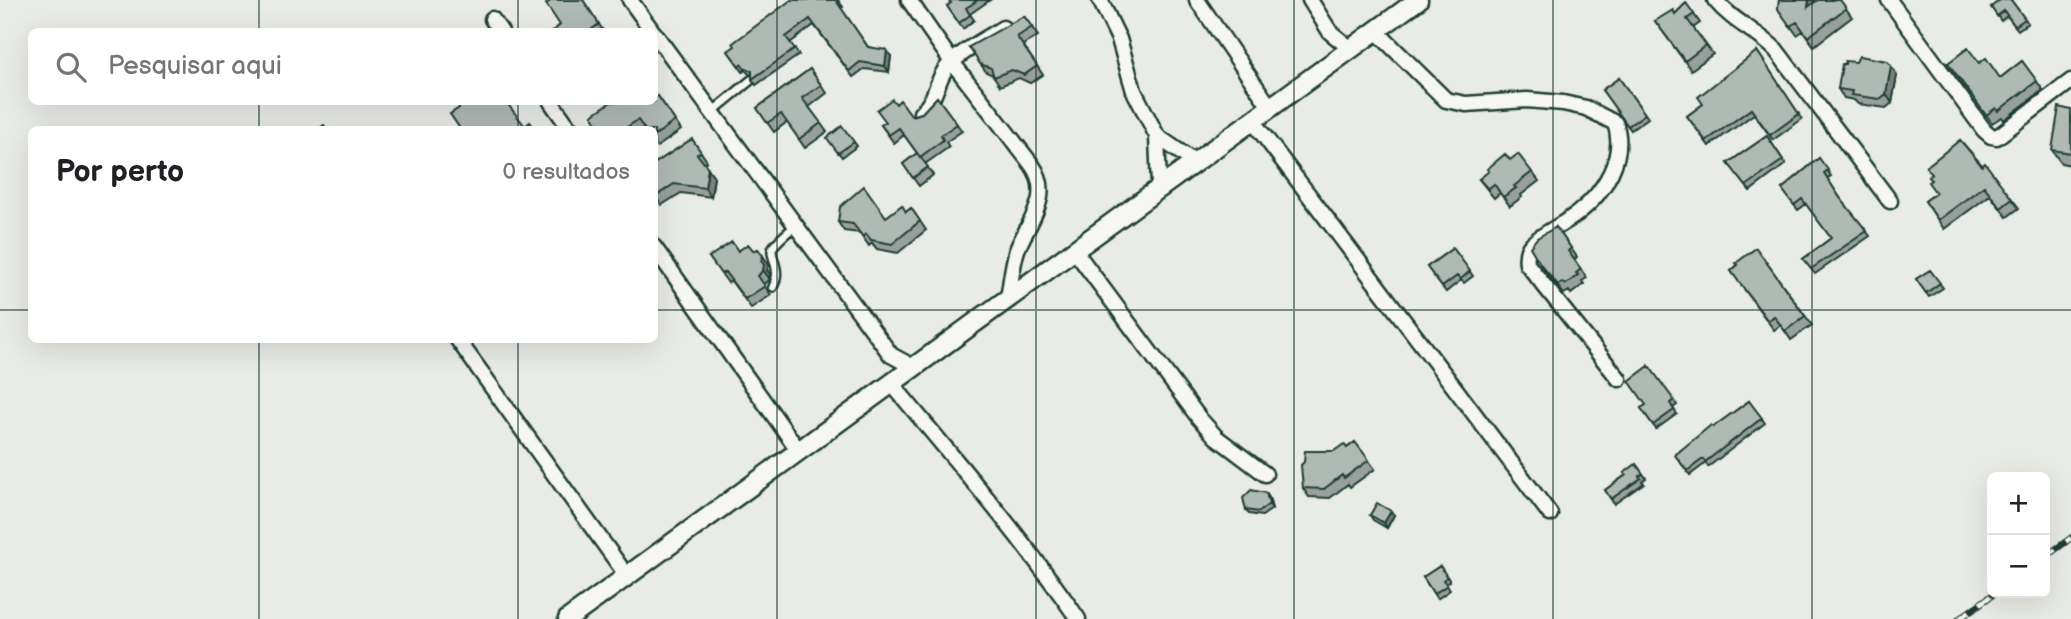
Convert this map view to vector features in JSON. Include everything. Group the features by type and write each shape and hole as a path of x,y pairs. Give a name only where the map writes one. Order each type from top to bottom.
{"street":[{"path":"630,0 651,28"},
{"path":"909,0 952,62 1032,165 1040,181 1038,208 1018,248 1011,271 1008,298"},
{"path":"1100,0 1119,39 1134,91 1157,136 1159,187"},
{"path":"1197,0 1270,107"},
{"path":"1310,0 1330,32 1351,49"},
{"path":"568,619 1075,251 1193,161 1418,0"},
{"path":"1716,0 1735,20 1764,37 1776,50 1890,201"},
{"path":"1889,0 1991,136 1997,137 2071,81"},
{"path":"921,113 929,106 939,88 942,74 952,62 1003,27"},
{"path":"1376,31 1446,100 1466,104 1527,100 1563,103 1586,108 1615,124 1620,137 1619,155 1604,184 1580,212 1530,246 1525,256 1527,264 1619,379"},
{"path":"1330,32 1332,62"},
{"path":"658,38 891,355 915,368"},
{"path":"553,105 567,126"},
{"path":"1252,120 1550,514"},
{"path":"1157,136 1193,161"},
{"path":"1075,251 1199,418 1216,437 1265,474"},
{"path":"658,253 799,451"},
{"path":"460,343 627,576"},
{"path":"891,355 890,385 996,510 1050,578 1078,619"}],"lane":[{"path":"712,112 751,80"},
{"path":"773,287 778,278 777,265 771,254 773,248 795,226"}],"building":[{"path":"552,0 583,0 599,24 594,28 557,28 560,25 546,4"},
{"path":"791,0 838,0 868,47 887,50 885,66 860,62 849,71 810,19 786,37 795,49 752,79 752,71 741,64 739,66 728,51 735,46 733,43"},
{"path":"948,0 978,0 966,8 970,15 959,23 947,6 951,3"},
{"path":"1779,0 1809,0 1808,7 1818,0 1840,0 1846,8 1808,37 1797,22 1790,26 1778,9"},
{"path":"2000,0 2011,0 2025,19 2015,26 2004,11 1997,16 1991,7"},
{"path":"1686,3 1694,14 1687,19 1706,45 1685,61 1655,21 1673,10 1675,14"},
{"path":"1024,16 1032,27 1017,37 1037,66 1024,75 1012,70 994,77 991,68 980,64 969,47"},
{"path":"1968,48 1979,63 1986,58 2000,78 2022,61 2037,81 1998,111 1996,108 1986,115 1948,63"},
{"path":"1757,51 1799,114 1770,135 1751,109 1706,141 1687,116 1703,104 1698,97"},
{"path":"1859,56 1887,61 1891,66 1886,94 1880,99 1851,95 1852,91 1838,89 1842,64 1845,64 1845,61 1856,62"},
{"path":"810,69 821,85 802,98 821,123 799,139 781,114 767,123 757,108"},
{"path":"1619,78 1645,114 1628,126 1602,90"},
{"path":"658,96 675,121 658,133 658,126 642,126 638,120 628,126 599,126 592,115 607,105 658,105"},
{"path":"937,97 957,124 941,135 943,140 920,157 899,128 889,135 881,125 886,122 877,110 892,99 896,104 900,100 912,116 922,113"},
{"path":"458,105 508,105 525,126 458,126 450,114 459,108"},
{"path":"2059,107 2071,110 2071,153 2052,150"},
{"path":"842,126 854,142 838,153 827,138"},
{"path":"1767,136 1783,160 1746,186 1728,163"},
{"path":"692,139 701,152 697,154 708,168 705,188 674,184 658,195 658,161"},
{"path":"1960,140 1982,166 1985,163 2012,199 2001,208 1984,186 1938,220 1925,201 1936,193 1928,182 1931,180 1928,177 1932,174 1926,167"},
{"path":"917,153 928,167 913,178 903,164"},
{"path":"1505,154 1510,160 1518,154 1532,172 1503,197 1494,184 1488,189 1479,179"},
{"path":"1819,158 1828,170 1824,173 1840,198 1867,231 1811,269 1803,259 1831,238 1802,199 1794,205 1782,189"},
{"path":"864,186 886,217 902,205 906,212 911,208 920,221 892,244 871,240 866,234 863,237 853,224 838,222 840,207"},
{"path":"1556,227 1571,248 1568,251 1581,269 1576,273 1578,275 1565,285 1562,282 1558,285 1530,247 1537,238"},
{"path":"732,242 738,251 748,244 754,251 758,249 763,256 763,270 758,276 765,286 745,299 725,272 721,274 709,257"},
{"path":"1453,248 1470,271 1461,279 1457,276 1442,287 1427,267"},
{"path":"1756,248 1805,316 1785,331 1774,316 1768,321 1731,271 1738,265 1736,263"},
{"path":"1930,270 1940,283 1926,293 1916,279"},
{"path":"1649,366 1674,400 1670,403 1674,410 1653,425 1641,408 1646,405 1629,381"},
{"path":"1749,401 1762,418 1705,462 1703,459 1687,471 1675,455 1711,425 1713,427"},
{"path":"1355,442 1369,460 1324,489 1303,488 1301,465 1305,451 1334,451 1344,444 1347,448"},
{"path":"1636,464 1643,474 1639,476 1641,478 1611,499 1605,490"},
{"path":"1251,490 1266,493 1269,504 1259,512 1246,510 1243,498"},
{"path":"1377,503 1391,511 1384,523 1370,515"},
{"path":"1440,566 1447,577 1443,580 1447,585 1434,594 1423,577"}],"railway":[{"path":"2050,553 2071,538"},
{"path":"1959,619 1988,598"}]}
